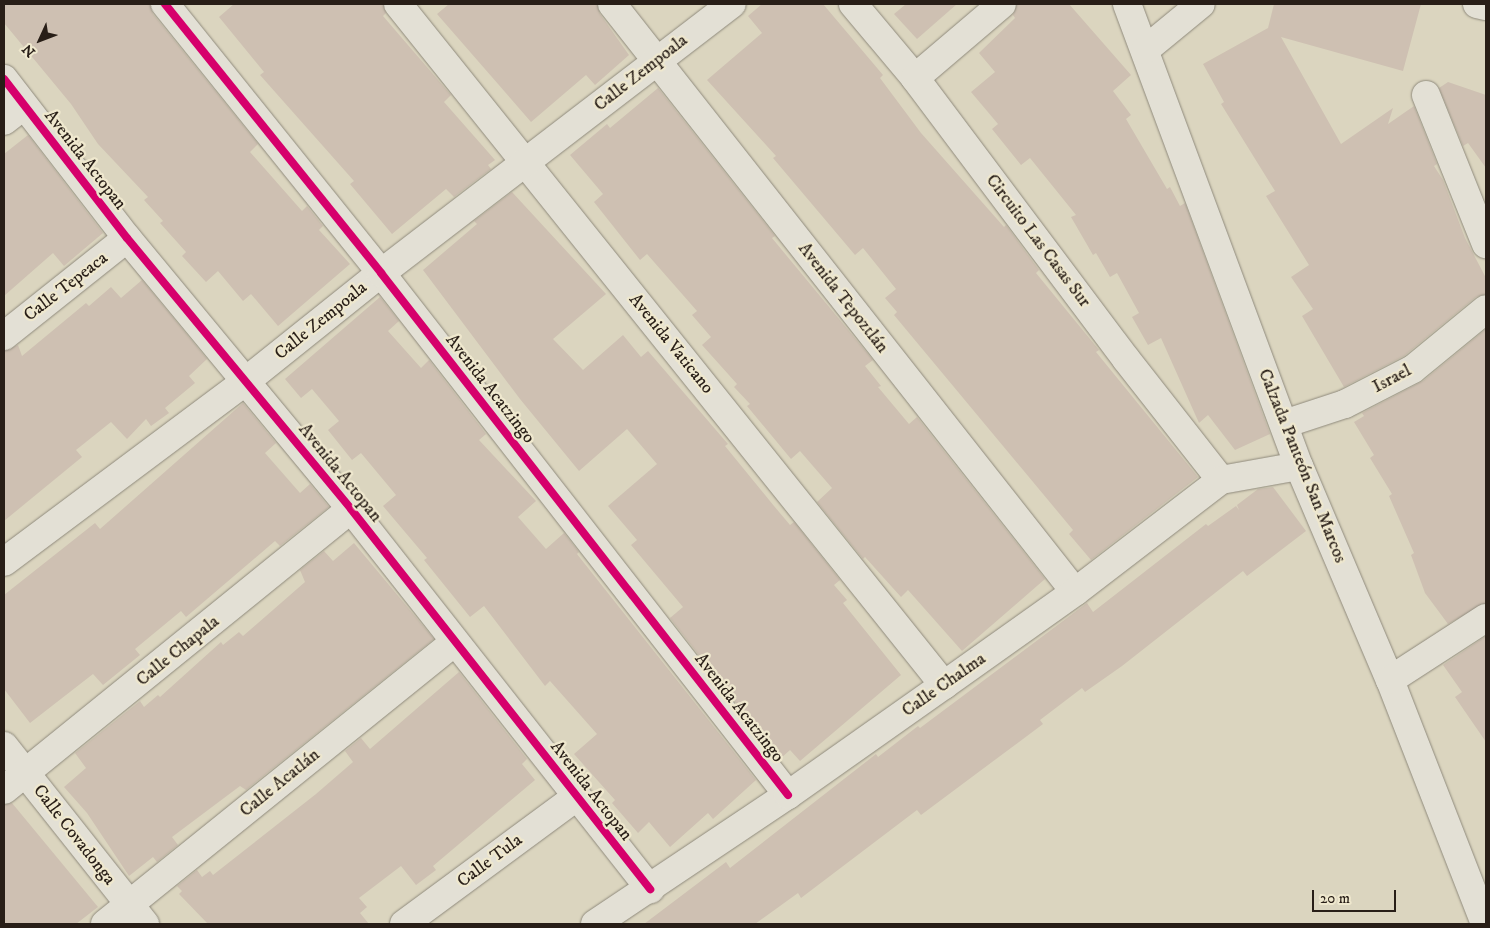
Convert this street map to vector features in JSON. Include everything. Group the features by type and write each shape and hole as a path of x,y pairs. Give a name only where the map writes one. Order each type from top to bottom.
{"street":[{"name":"Avenida Acatzingo","path":"164,4 381,273 788,795"},
{"name":"Avenida Vaticano","path":"398,4 944,685"},
{"name":"Avenida Tepoztlán","path":"612,4 1075,592"},
{"name":"Calle Zempoala","path":"4,562 246,381 381,273 656,60 732,4"},
{"name":"Circuito Las Casas Sur","path":"853,4 915,78 1126,359 1221,480"},
{"path":"915,78 1002,4"},
{"name":"Calzada Panteón San Marcos","path":"1127,4 1299,466 1390,680 1484,914"},
{"path":"1145,50 1201,4"},
{"path":"1477,4 1486,6"},
{"name":"Avenida Actopan","path":"4,79 14,114 127,238 246,381 351,510 650,889"},
{"path":"1426,95 1486,244"},
{"name":"Calle Tepeaca","path":"4,336 127,238"},
{"name":"Israel","path":"1284,424 1345,404 1413,369 1486,310"},
{"name":"Calle Chalma","path":"595,924 788,795 944,685 1075,592 1221,480 1299,466"},
{"name":"Calle Chapala","path":"4,790 26,775 351,510"},
{"path":"1390,680 1486,618"},
{"name":"Calle Acatlán","path":"105,924 137,914 455,642"},
{"name":"Calle Covadonga","path":"4,746 137,914"},
{"name":"Calle Tula","path":"404,924 576,797"}],"building":[{"path":"4,4 150,4 153,14 258,144 250,152 302,211 307,206 323,226 319,230 350,264 278,326 251,294 243,301 218,271 206,282 182,256 186,252 160,223 163,221 144,200 148,197 98,144 71,104 4,23"},
{"path":"234,4 383,4 386,13 383,16 451,95 444,102 495,160 488,165 491,169 454,197 446,189 392,234 350,184 354,181 260,75 264,72 219,17"},
{"path":"449,4 597,4 600,14 629,55 595,85 586,75 531,122 437,14"},
{"path":"762,4 823,4 883,75 880,78 921,133 1004,227 1006,225 1039,270 1036,273 1099,350 1096,352 1198,477 1091,560 1069,534 1073,530 894,315 897,312 885,298 896,289 863,248 855,255 773,158 776,156 707,80 762,33 748,16"},
{"path":"906,4 957,4 917,39 894,14"},
{"path":"1017,4 1069,4 1131,75 1113,91 1131,115 1126,119 1167,189 1170,187 1180,206 1185,203 1270,434 1235,450 1208,415 1199,423 1161,338 1148,345 1132,317 1139,313 1117,273 1110,277 1096,253 1093,255 1071,217 1076,215 1030,158 1021,165 992,129 998,124 971,92 995,72 979,53 1015,18 1013,15"},
{"path":"1274,4 1421,4 1403,71 1281,37 1341,144 1393,108 1388,124 1414,106 1437,164 1434,166 1443,180 1465,238 1486,278 1486,294 1476,297 1404,356 1344,387 1302,316 1313,309 1291,277 1309,265 1266,196 1275,191 1221,104 1224,102 1203,64 1268,28"},
{"path":"1448,82 1486,95 1486,168 1468,143 1463,146 1439,88"},
{"path":"658,88 775,236 772,238 873,360 865,366 881,386 878,387 909,424 917,417 1045,579 962,651 908,590 901,597 865,557 863,559 817,502 832,488 800,451 791,459 747,406 750,404 734,387 737,384 702,345 711,337 692,315 697,311 647,254 640,260 594,202 603,194 570,155 607,124 610,128"},
{"path":"28,135 103,233 64,266 53,253 4,296 4,154"},
{"path":"512,192 606,294 553,339 583,370 623,335 641,357 648,351 728,444 725,446 774,506 790,525 794,522 840,580 834,585 847,600 843,603 901,675 800,761 790,750 780,759 670,618 683,607 631,545 637,540 608,506 657,464 627,429 579,471 520,399 423,270 477,224 474,221"},
{"path":"142,280 207,359 189,376 195,383 165,408 169,413 151,426 146,419 127,439 111,422 76,450 82,457 4,521 4,351 18,345 22,356 86,303 89,306 111,287 121,298"},
{"path":"380,297 399,321 388,331 421,368 429,360 486,434 479,440 536,501 518,517 546,549 564,533 579,552 577,554 756,780 713,819 708,813 670,847 649,822 638,833 612,803 615,800 574,754 597,734 550,681 545,686 484,606 470,617 424,560 427,558 383,506 396,495 361,453 352,460 328,430 339,421 312,389 301,398 285,379"},
{"path":"1486,329 1486,603 1448,624 1425,593 1411,555 1414,553 1389,496 1392,494 1370,458 1374,455 1354,422 1364,416 1362,413 1423,381"},
{"path":"243,403 276,443 265,453 300,493 310,484 329,507 280,546 275,541 186,617 181,611 135,649 140,655 103,685 93,674 30,723 4,689 4,595 95,523 100,529"},
{"path":"1273,487 1306,531 1247,576 1243,571 1122,666 1085,692 1082,688 1040,720 1043,724 921,815 917,810 801,898 798,893 755,924 644,924 726,862 730,868 876,754 878,757 918,726 920,728 1087,603 1093,612 1206,524 1208,526 1236,506 1239,510 1237,505 1258,489"},
{"path":"354,543 434,639 246,790 240,786 172,837 178,845 157,862 153,857 129,876 87,813 64,787 86,768 75,753 140,701 144,707 158,695 160,697 221,642 223,645 239,632 243,636 305,582 300,570 324,551 333,561"},
{"path":"1486,636 1486,742 1455,697 1462,692 1443,665"},
{"path":"459,672 527,759 522,764 535,780 433,866 436,870 416,885 401,866 359,898 367,907 360,913 369,924 208,924 179,894 182,891 177,886 197,870 202,877 210,871 213,875 316,794 353,762 345,751 361,738 370,749"},
{"path":"12,803 98,907 76,924 4,924 4,805"}],"cycle path":[{"path":"165,4 381,273 788,795"},
{"path":"4,79 127,238 351,509 650,889"}]}
